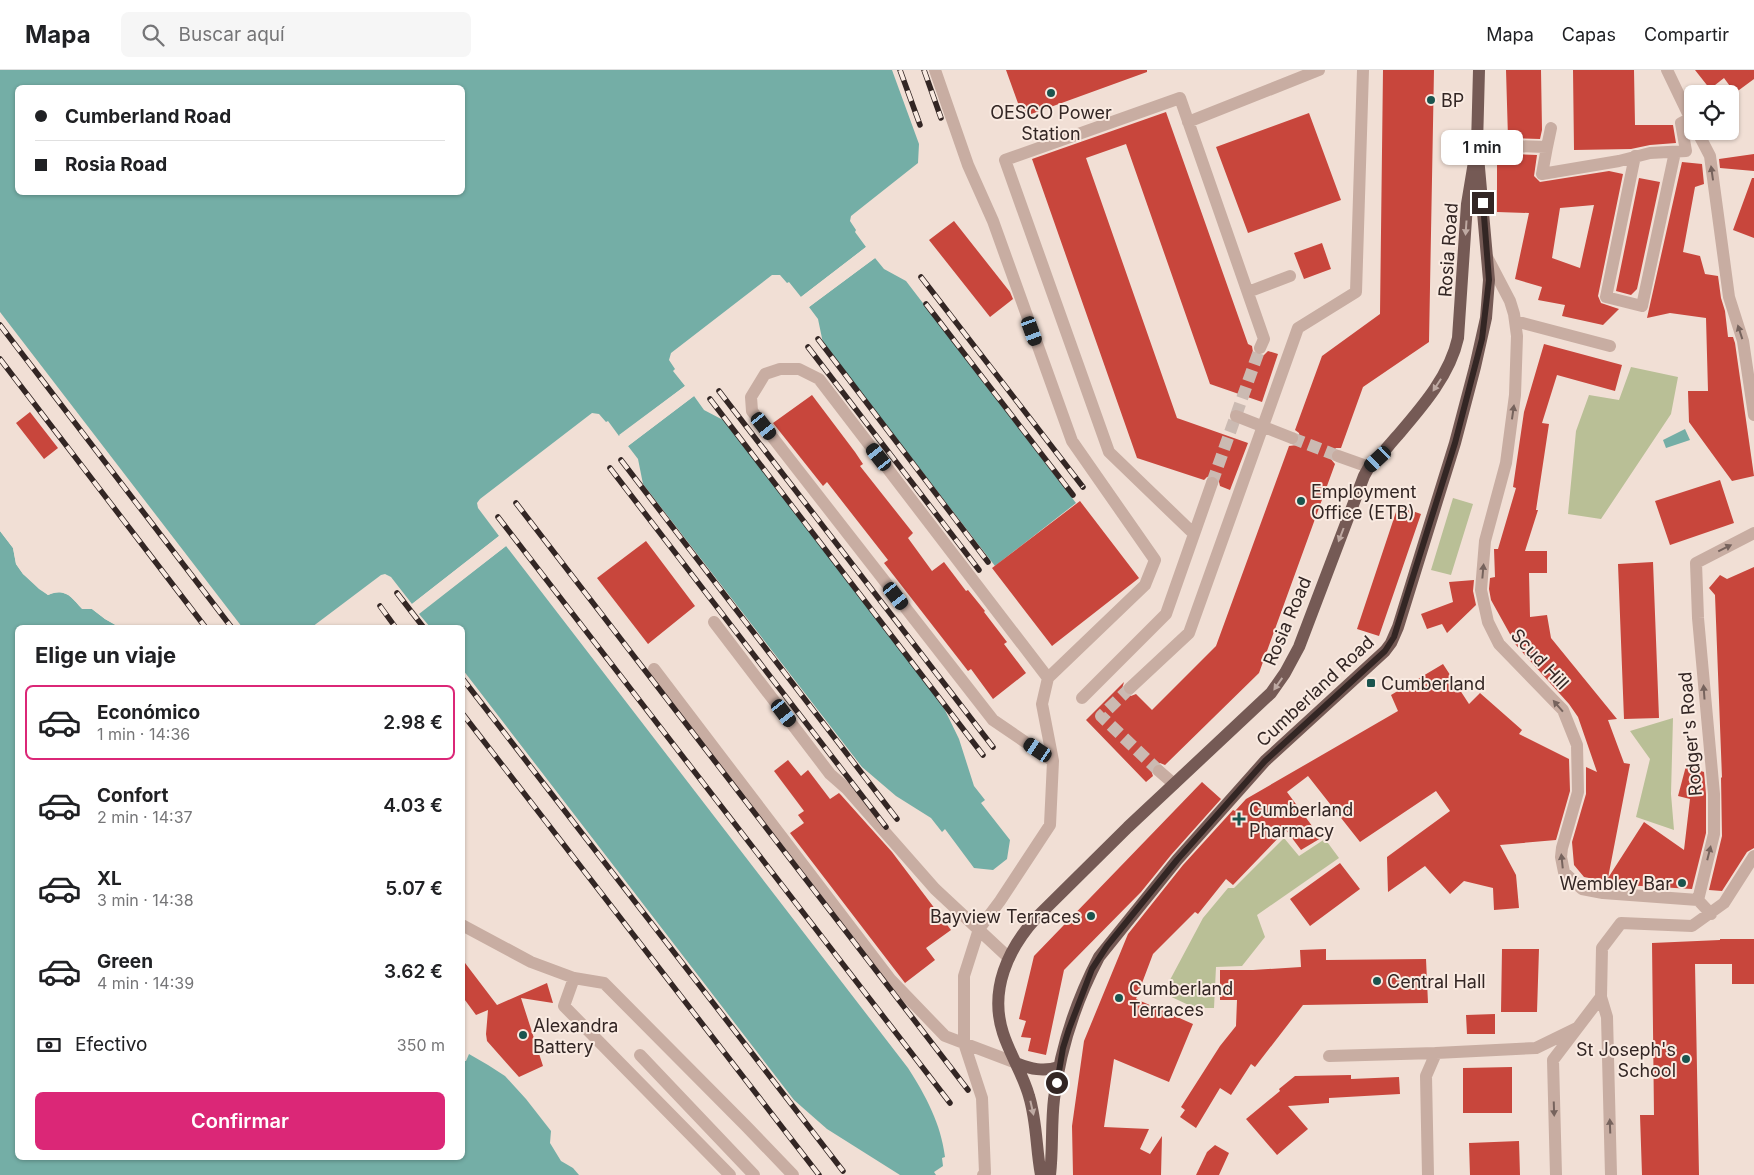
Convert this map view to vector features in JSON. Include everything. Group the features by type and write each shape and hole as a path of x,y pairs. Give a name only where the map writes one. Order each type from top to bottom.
{"main road":[{"name":"Rosia Road","path":"1479,70 1477,145 1487,256"},
{"name":"Rosia Road","path":"1041,1175 1035,1119 1030,1098 1003,1032 998,1000 1002,974 1019,939 1036,918 1271,693 1285,673 1298,647 1359,487 1369,467 1420,409 1438,385 1454,354 1458,338 1462,302 1467,204 1477,145"},
{"name":"Cumberland Road","path":"1059,1068 1069,1029 1092,969 1107,946 1177,860 1259,767 1385,651 1391,643 1398,627 1455,443 1482,339 1488,299 1487,256"},
{"path":"1016,1063 1040,1070 1059,1068 1054,1099 1050,1175"}],"street":[{"path":"935,70 968,165 993,221 1072,441 1155,560 1145,585 1048,678 1042,704 1053,761 1050,825 1000,901 978,930 964,976 964,1043 982,1098 983,1175"},
{"path":"1188,122 1319,70"},
{"path":"1130,688 1189,633 1298,328 1356,292 1362,70"},
{"path":"1667,70 1684,104"},
{"path":"1194,534 1109,452 1005,160 1180,98 1264,339 1260,348"},
{"path":"1684,122 1681,123 1684,140"},
{"path":"1551,128 1542,174 1650,152 1686,151 1684,140"},
{"path":"1702,140 1710,156 1729,297 1743,341 1754,415"},
{"path":"1477,145 1547,147"},
{"path":"1635,156 1606,297 1642,306 1675,152"},
{"name":"Scud Hill","path":"1487,256 1510,301 1517,336 1515,394 1506,463 1485,542 1481,590 1488,622 1499,644 1563,710 1577,745 1578,792 1562,848 1561,857 1564,872 1582,890 1698,900"},
{"path":"1248,292 1290,276"},
{"path":"1515,321 1610,346"},
{"path":"1048,678 819,378 799,369 780,369 765,374 751,397 752,410 992,720 1053,761"},
{"path":"1236,416 1292,438"},
{"path":"1338,456 1369,467"},
{"path":"1082,698 1166,614 1212,483"},
{"name":"Rodger's Road","path":"1698,900 1714,834 1714,794 1698,618 1696,563 1754,533"},
{"path":"714,622 830,774 847,789 935,889 1009,958"},
{"path":"654,669 890,979 944,1036 1016,1063"},
{"path":"1158,771 1174,784"},
{"path":"1611,1175 1607,1016 1600,997 1602,948 1621,923 1692,926 1724,903 1754,856"},
{"path":"1698,900 1711,914"},
{"path":"465,927 531,962 574,978 604,983 793,1175"},
{"path":"574,978 564,1006 730,1175"},
{"path":"1556,1175 1553,1060 1600,997"},
{"path":"1329,1056 1536,1048 1577,1028"},
{"path":"1536,1048 1553,1060"},
{"path":"1428,1175 1426,1076 1436,1053"},
{"path":"640,1055 754,1175"}],"green space":[{"path":"1631,367 1678,377 1671,414 1601,519 1568,514 1576,431 1589,395 1619,400"},
{"path":"1453,498 1473,504 1451,575 1431,570"},
{"path":"1673,718 1671,794 1674,830 1636,817 1650,759 1630,731"},
{"path":"1284,838 1299,856 1325,839 1339,858 1257,915 1265,937 1242,966 1216,967 1214,1008 1195,1008 1163,993 1203,918 1228,888 1234,888"}],"water":[{"path":"0,70 892,70 919,144 918,163 851,216 850,221 856,230 855,232 866,247 801,297 789,282 787,283 780,275 772,275 671,353 669,360 675,369 673,371 685,386 619,436 608,421 606,422 599,414 592,413 480,499 477,503 478,508 499,536 412,604 391,577 385,574 381,575 315,625 240,625 0,312"},
{"path":"875,258 884,269 906,281 1076,503 995,566 823,343 818,319 809,307"},
{"path":"694,396 704,410 725,421 942,704 959,739 974,786 985,800 981,803 1010,840 1007,859 993,870 974,868 945,829 942,832 931,818 896,796 862,767 643,484 638,459 628,446"},
{"path":"1685,429 1690,440 1666,448 1663,440"},
{"path":"0,531 13,548 16,564 23,574 48,595 64,593 82,609 92,609 116,625 15,625 15,1160 465,1160 465,1061 469,1054 505,1076 526,1099 551,1131 550,1143 561,1161 573,1168 579,1175 0,1175"},
{"path":"506,546 908,1068 927,1100 940,1133 945,1157 942,1158 943,1166 934,1172 936,1175 900,1175 827,1129 794,1100 465,673 465,625 428,625 419,614"}],"pier":[{"path":"866,247 868,249 802,299 801,297"},
{"path":"873,256 875,258 809,307 807,305"},
{"path":"685,386 686,388 621,437 619,435"},
{"path":"692,395 694,396 628,446 626,444"},
{"path":"0,529 5,533 15,547 18,563 24,572 40,587 49,592 58,589 70,592 84,606 94,606 117,625 105,619 92,609 83,609 69,595 58,591 48,595 39,589 23,574 16,564 13,548"},
{"path":"499,536 500,538 413,606 412,604"},
{"path":"505,544 506,546 418,612"}],"building":[{"name":"OESCO Power Station","path":"1006,70 1147,70 1147,72 1023,117"},
{"path":"1383,70 1434,70 1429,342 1363,387 1341,448 1336,448 1331,453 1330,458 1335,464 1259,673 1165,765 1160,763 1153,765 1151,770 1153,776 1146,782 1086,720 1124,682 1122,689 1124,694 1131,696 1136,694 1152,710 1216,646 1289,446 1297,445 1300,440 1299,433 1295,430 1322,356 1380,314"},
{"path":"1506,70 1541,70 1542,130 1540,139 1508,138"},
{"path":"1573,70 1634,70 1635,125 1673,125 1676,143 1631,149 1574,150"},
{"path":"1695,70 1754,70 1754,79 1739,90 1739,85 1729,85 1724,78 1715,85 1707,85"},
{"path":"1166,112 1248,344 1252,346 1253,352 1257,356 1264,355 1268,351 1278,354 1262,402 1210,384 1126,144 1086,158 1177,418 1248,443 1230,490 1220,486 1218,478 1214,475 1204,480 1137,458 1032,159"},
{"path":"1309,113 1341,200 1248,233 1216,147"},
{"path":"1508,154 1537,155 1534,176 1540,182 1609,171 1623,174 1598,296 1601,303 1619,309 1603,325 1562,316 1565,305 1538,300 1542,287 1515,279 1529,213 1497,212 1497,156 1508,156","holes":["1594,205 1580,268 1552,258 1560,208"]},
{"path":"1754,154 1754,171 1720,168 1719,159"},
{"path":"1682,162 1702,164 1704,184 1695,187 1683,252 1700,256 1705,274 1718,276 1728,337 1733,337 1735,343 1754,476 1732,481 1689,422 1688,391 1708,391 1706,318 1670,313 1647,318"},
{"path":"1639,178 1660,182 1637,289 1631,295 1616,291"},
{"path":"1752,178 1754,178 1754,238 1733,230"},
{"path":"954,221 1010,292 1013,299 990,317 929,240"},
{"path":"1322,243 1331,269 1304,279 1294,253"},
{"path":"1544,344 1622,365 1615,391 1557,375 1542,423 1549,424 1536,510 1538,510 1525,551 1547,551 1547,573 1529,573 1530,617 1547,615 1551,638 1617,719 1608,720 1624,763 1630,764 1608,878 1644,822 1684,850 1690,799 1678,796 1686,766 1704,772 1706,833 1692,889 1624,885 1584,877 1574,865 1572,842 1586,794 1586,767 1597,772 1578,717 1569,704 1516,645 1491,600 1490,578 1495,577 1494,549 1498,549 1516,488 1513,487 1524,412"},
{"path":"812,395 855,452 863,464 860,466 913,533 908,538 932,571 944,562 966,591 968,590 985,611 1007,642 1004,644 1026,673 993,699 971,669 968,671 884,563 888,560 827,482 823,486 773,423"},
{"path":"30,412 58,448 44,459 16,423"},
{"path":"1720,480 1734,523 1670,545 1655,501"},
{"path":"1080,501 1139,578 1052,646 992,568"},
{"path":"1398,506 1421,514 1379,636 1357,629"},
{"path":"646,541 695,606 648,644 597,578"},
{"path":"1653,562 1659,718 1624,719 1618,564"},
{"path":"1754,567 1754,848 1747,852 1722,891 1709,890 1722,836 1722,778 1715,595 1709,588 1720,575 1727,579"},
{"path":"1474,580 1473,591 1476,605 1447,633 1442,624 1427,629 1421,614 1453,602 1449,582"},
{"path":"1443,664 1469,704 1480,693 1522,730 1519,734 1569,759 1570,791 1556,840 1500,845 1516,875 1519,908 1494,910 1493,888 1464,881 1450,894 1425,866 1388,892 1387,857 1450,811 1436,791 1360,842 1308,776 1287,792 1321,838 1301,850 1286,830 1233,885 1226,879 1198,914 1195,912 1153,954 1136,999 1193,1024 1169,1082 1114,1059 1104,1127 1149,1129 1140,1149 1150,1154 1162,1136 1161,1175 1073,1175 1072,1126 1084,1041 1128,934 1183,865 1233,810 1235,811 1246,799 1398,711 1391,695"},
{"path":"788,760 801,776 808,770 830,799 839,793 841,795 892,852 951,930 926,948 935,960 905,983 790,833 804,823 798,815 804,811 774,771"},
{"name":"Bayview Terraces","path":"1202,782 1221,799 1141,892 1064,970 1046,1055 1028,1051 1031,1038 1021,1037 1026,1021 1019,1019 1034,956"},
{"path":"1340,863 1360,889 1310,926 1290,899"},
{"path":"1754,939 1754,984 1732,984 1732,964 1695,964 1699,1175 1642,1175 1640,1115 1654,1115 1652,943"},
{"path":"1326,949 1326,960 1426,959 1428,1003 1303,1005 1255,1067 1251,1064 1231,1095 1220,1088 1196,1128 1180,1117 1185,1110 1181,1107 1220,1046 1236,1026 1237,1000 1220,1000 1220,970 1301,967 1300,950"},
{"path":"1502,949 1539,949 1537,1012 1501,1012"},
{"path":"465,963 497,1005 547,983 553,1003 521,998 543,1066 519,1077 487,1041 488,1010 476,1015 465,1000"},
{"path":"1495,1014 1495,1034 1467,1034 1466,1015"},
{"path":"1512,1067 1512,1113 1463,1113 1463,1068"},
{"path":"1351,1075 1351,1079 1399,1077 1400,1094 1329,1098 1329,1103 1288,1106 1308,1129 1277,1155 1246,1119 1295,1076"},
{"path":"1519,1141 1520,1175 1470,1175 1469,1143"},
{"path":"1215,1145 1229,1153 1219,1175 1196,1175 1207,1152"}],"tunnel":[{"path":"1212,483 1260,348"},
{"path":"1292,438 1338,456"},
{"path":"1130,688 1101,716 1159,771"}],"railway":[{"path":"900,70 920,125"},
{"path":"924,70 941,118"},
{"path":"921,277 1083,487"},
{"path":"926,304 1073,495"},
{"path":"0,325 230,625"},
{"path":"818,339 988,562"},
{"path":"808,347 979,570"},
{"path":"0,359 204,625"},
{"path":"719,391 993,747"},
{"path":"710,399 983,755"},
{"path":"621,460 897,819"},
{"path":"610,468 886,827"},
{"path":"516,503 968,1090"},
{"path":"498,517 950,1103"},
{"path":"397,593 422,625"},
{"path":"380,606 394,625"},
{"path":"465,682 843,1171"},
{"path":"465,717 819,1175"}],"place":[{"name":"OESCO Power Station","path":"1051,93"},
{"name":"BP","path":"1431,100"},
{"name":"Employment Office (ETB)","path":"1301,501"},
{"name":"Cumberland","path":"1371,683"},
{"name":"Cumberland Pharmacy","path":"1239,819"},
{"name":"Wembley Bar","path":"1682,883"},
{"name":"Bayview Terraces","path":"1091,916"},
{"name":"Central Hall","path":"1377,981"},
{"name":"Cumberland Terraces","path":"1119,998"},
{"name":"Alexandra Battery","path":"523,1035"},
{"name":"St Joseph's School","path":"1686,1059"}],"route":[{"path":"1057,1083 1063,1048 1069,1029 1092,969 1107,946 1177,860 1236,792 1291,736 1385,651 1394,637 1455,443 1482,339 1489,280 1483,203"}]}
